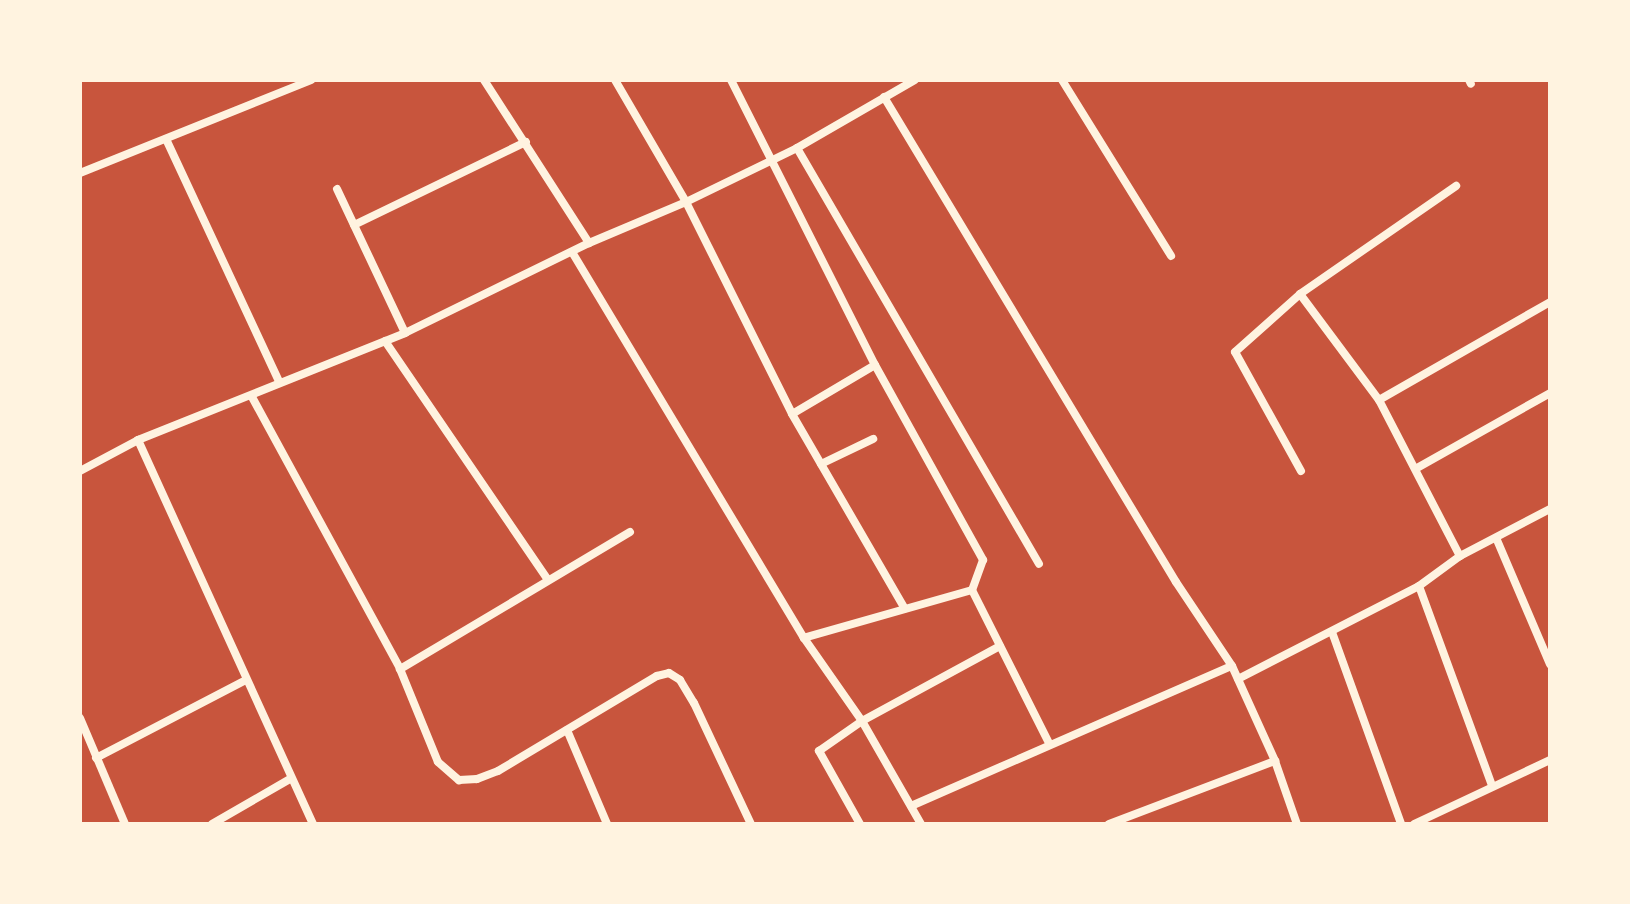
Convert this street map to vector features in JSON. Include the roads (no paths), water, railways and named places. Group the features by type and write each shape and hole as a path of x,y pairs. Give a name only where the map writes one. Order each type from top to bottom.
{"street":[{"path":"80,173 311,80"},
{"path":"484,80 589,243"},
{"path":"615,80 686,202 792,414 905,609"},
{"path":"731,80 875,365 983,560 972,590 1049,743"},
{"path":"80,471 138,440 252,397 279,381 405,333 589,243 686,202 797,148 915,80"},
{"path":"1062,80 1171,256"},
{"path":"884,97 1176,582 1232,666 1275,761 1297,824"},
{"path":"166,139 279,381"},
{"path":"354,225 526,142"},
{"path":"797,148 1039,564"},
{"path":"1301,471 1235,352 1300,294 1456,186"},
{"path":"337,189 405,333"},
{"path":"572,252 804,638 862,721 921,824"},
{"path":"1300,294 1379,400 1460,556"},
{"path":"1379,400 1550,302"},
{"path":"385,341 548,580"},
{"path":"792,414 875,365"},
{"path":"1417,468 1550,393"},
{"path":"252,397 400,669 438,762 459,780 477,779 498,771 657,676 669,673 680,680 694,703 751,824"},
{"path":"821,464 873,439"},
{"path":"138,440 313,824"},
{"path":"1238,679 1419,586 1460,556 1497,540 1550,509"},
{"path":"400,669 630,532"},
{"path":"1497,540 1550,664"},
{"path":"1419,586 1492,785"},
{"path":"804,638 972,590"},
{"path":"1332,632 1401,824"},
{"path":"860,824 819,751 862,721 1000,646"},
{"path":"911,806 1049,743 1232,666"},
{"path":"96,758 246,680"},
{"path":"80,718 125,824"},
{"path":"567,730 607,824"},
{"path":"1414,824 1550,760"},
{"path":"1112,823 1275,761"},
{"path":"212,824 290,779"}]}
